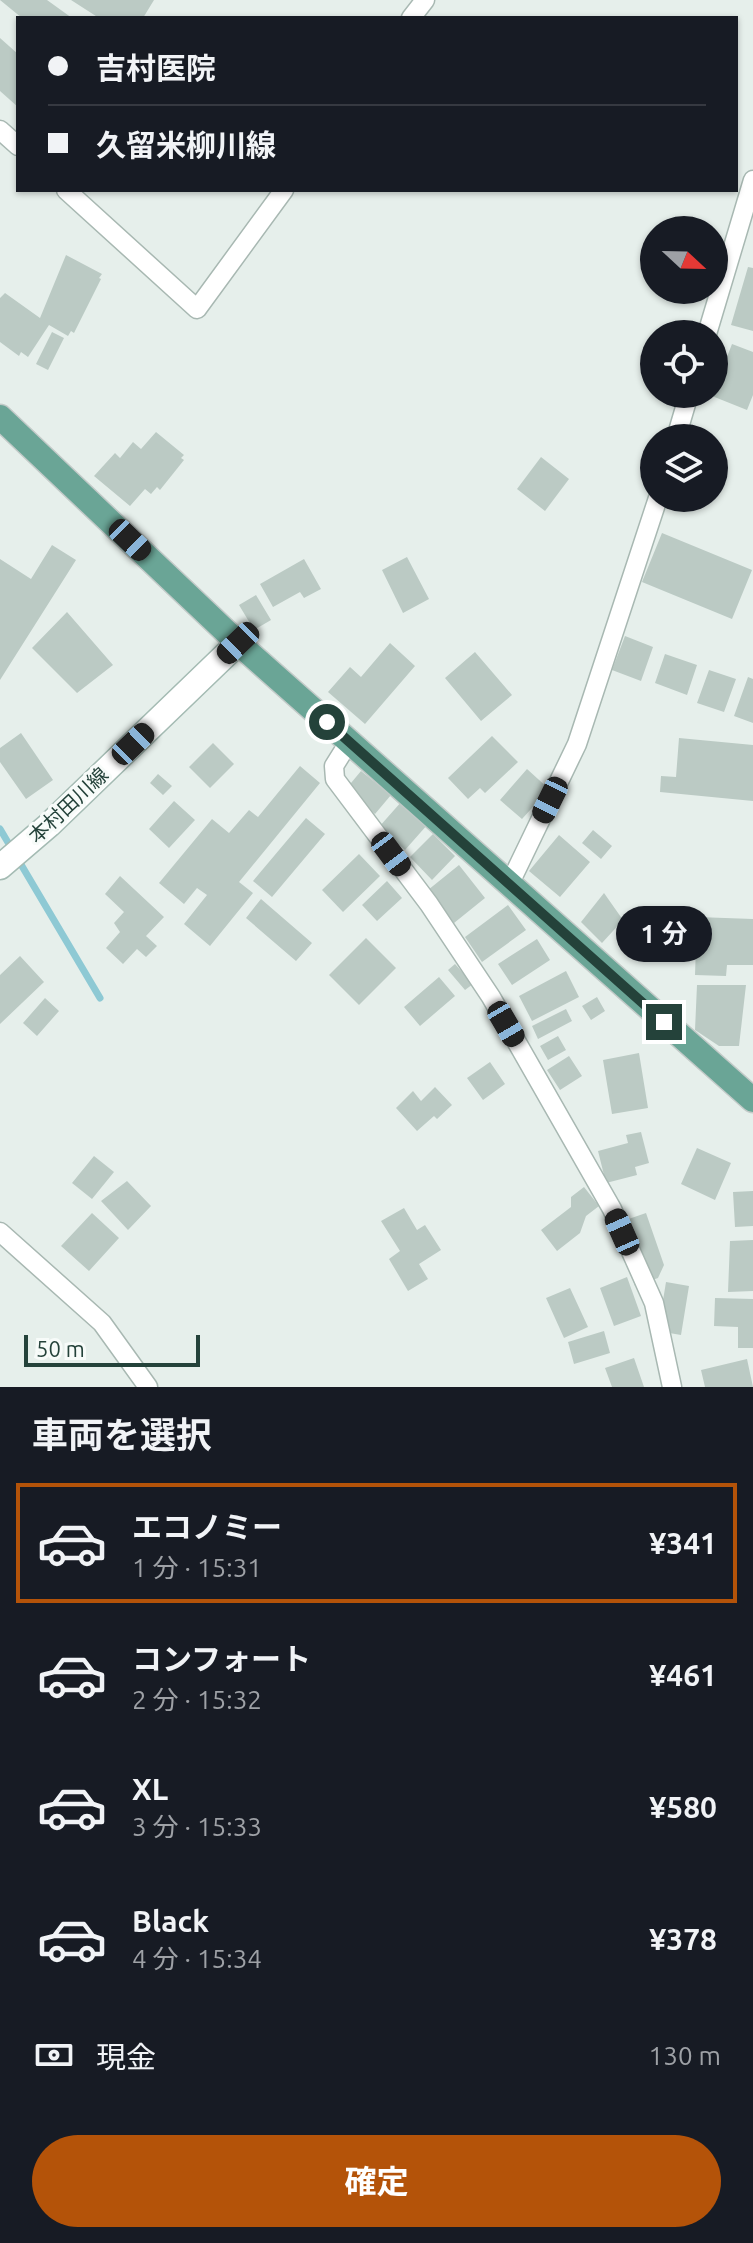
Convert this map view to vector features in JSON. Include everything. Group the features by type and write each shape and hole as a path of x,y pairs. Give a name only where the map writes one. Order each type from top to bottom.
{"main road":[{"path":"0,417 238,643 753,1100"},
{"name":"本村田川線","path":"0,867 49,825 238,643"}],"street":[{"path":"413,16 425,0"},
{"path":"0,130 16,144"},
{"path":"711,320 753,180"},
{"path":"68,192 197,309 283,192"},
{"path":"509,885 577,744 653,512"},
{"path":"349,742 334,766 335,779 429,904 491,997 612,1209 654,1303 672,1387"},
{"path":"0,1232 102,1323 148,1387"}],"building":[{"path":"0,0 47,0 69,16 20,16"},
{"path":"71,0 154,0 144,16 96,16"},
{"path":"0,38 16,52 16,105 0,91"},
{"path":"66,255 102,274 101,279 74,333 71,331 68,336 49,325 28,357 21,352 19,356 0,342 0,298 5,293 40,318"},
{"path":"748,267 753,268 753,331 731,325"},
{"path":"52,332 64,338 48,370 36,364"},
{"path":"732,344 753,352 753,395 747,410 728,402 728,354"},
{"path":"156,432 184,455 181,458 184,460 160,490 157,487 151,494 145,489 130,506 94,476 115,453 120,458 133,442 141,449"},
{"path":"541,457 569,479 545,511 517,489"},
{"path":"662,533 752,570 732,619 642,582"},
{"path":"52,545 76,560 0,680 0,559 31,579"},
{"path":"407,557 429,599 403,613 382,570"},
{"path":"304,559 321,589 304,598 300,592 273,607 260,584"},
{"path":"256,595 271,620 254,630 239,605"},
{"path":"67,612 113,665 77,693 32,648"},
{"path":"625,636 653,647 641,681 612,670"},
{"path":"390,643 415,666 365,724 328,692 350,667 361,677"},
{"path":"475,652 512,695 481,721 445,678"},
{"path":"665,654 697,665 687,695 655,683"},
{"path":"709,670 736,679 724,712 697,703"},
{"path":"748,677 753,679 753,723 734,716"},
{"path":"21,733 53,780 26,799 0,762 0,748"},
{"path":"492,736 518,762 485,793 480,788 468,799 448,778"},
{"path":"679,738 753,745 753,801 660,792 661,776 676,777"},
{"path":"213,743 234,764 210,788 189,767"},
{"path":"300,766 320,783 239,882 253,893 210,946 184,924 207,895 197,888 184,904 159,883 212,819 229,833 249,810 258,817"},
{"path":"527,769 549,789 522,819 500,800"},
{"path":"361,771 391,795 375,814 346,789"},
{"path":"158,774 172,786 163,795 150,783"},
{"path":"174,801 195,820 169,848 149,829"},
{"path":"402,801 428,824 405,850 379,827"},
{"path":"306,818 325,834 272,897 253,881"},
{"path":"593,830 612,846 601,859 582,843"},
{"path":"433,834 455,856 432,880 410,857"},
{"path":"559,835 590,862 560,897 529,871"},
{"path":"359,854 380,876 343,912 322,890"},
{"path":"459,865 485,898 454,923 428,890"},
{"path":"120,876 164,917 146,936 157,946 146,957 137,949 123,964 106,948 120,932 114,923 124,912 105,894"},
{"path":"387,881 402,898 377,921 362,905"},
{"path":"604,893 623,920 602,943 581,922"},
{"path":"261,899 312,943 296,961 246,918"},
{"path":"508,905 526,930 482,962 465,937"},
{"path":"697,917 753,919 753,965 727,965 726,976 695,975"},
{"path":"366,938 396,968 359,1005 329,975"},
{"path":"537,939 550,960 512,985 498,964"},
{"path":"20,956 44,982 0,1024 0,975"},
{"path":"455,964 473,984 465,990 448,970"},
{"path":"566,971 579,997 532,1021 519,996"},
{"path":"439,977 455,996 420,1026 404,1007"},
{"path":"697,985 746,985 739,1046 719,1046 695,1030"},
{"path":"597,997 605,1011 591,1020 582,1006"},
{"path":"45,998 59,1011 37,1036 23,1023"},
{"path":"566,1009 572,1021 538,1039 532,1026"},
{"path":"558,1036 566,1050 548,1060 540,1046"},
{"path":"639,1053 648,1108 612,1114 603,1060"},
{"path":"569,1056 582,1076 560,1090 547,1070"},
{"path":"490,1062 505,1084 483,1100 467,1078"},
{"path":"435,1087 452,1105 417,1131 396,1108 413,1091 421,1101"},
{"path":"641,1132 649,1163 635,1167 637,1175 606,1183 598,1151 628,1143 626,1135"},
{"path":"697,1148 731,1163 715,1200 681,1184"},
{"path":"94,1156 114,1172 92,1199 72,1183"},
{"path":"127,1181 151,1206 128,1230 101,1201"},
{"path":"584,1187 599,1206 586,1216 580,1233 557,1251 541,1230 571,1207 571,1197"},
{"path":"753,1191 753,1226 735,1227 733,1192"},
{"path":"404,1208 417,1230 425,1225 441,1250 419,1264 428,1279 408,1291 389,1259 400,1251 381,1221"},
{"path":"92,1213 119,1238 89,1271 61,1246"},
{"path":"646,1213 664,1265 658,1278 635,1286 614,1224"},
{"path":"753,1240 753,1291 728,1292 730,1241"},
{"path":"627,1277 641,1316 614,1326 600,1288"},
{"path":"666,1282 689,1286 681,1335 658,1331"},
{"path":"570,1288 588,1327 564,1338 546,1298"},
{"path":"715,1298 753,1299 753,1348 738,1348 738,1327 714,1326"},
{"path":"604,1331 610,1353 574,1364 568,1342"},
{"path":"634,1358 644,1387 612,1387 605,1368"},
{"path":"747,1359 753,1387 705,1387 701,1370"}],"waterway":[{"path":"0,829 100,998"}],"route":[{"path":"327,722 664,1022"}]}
